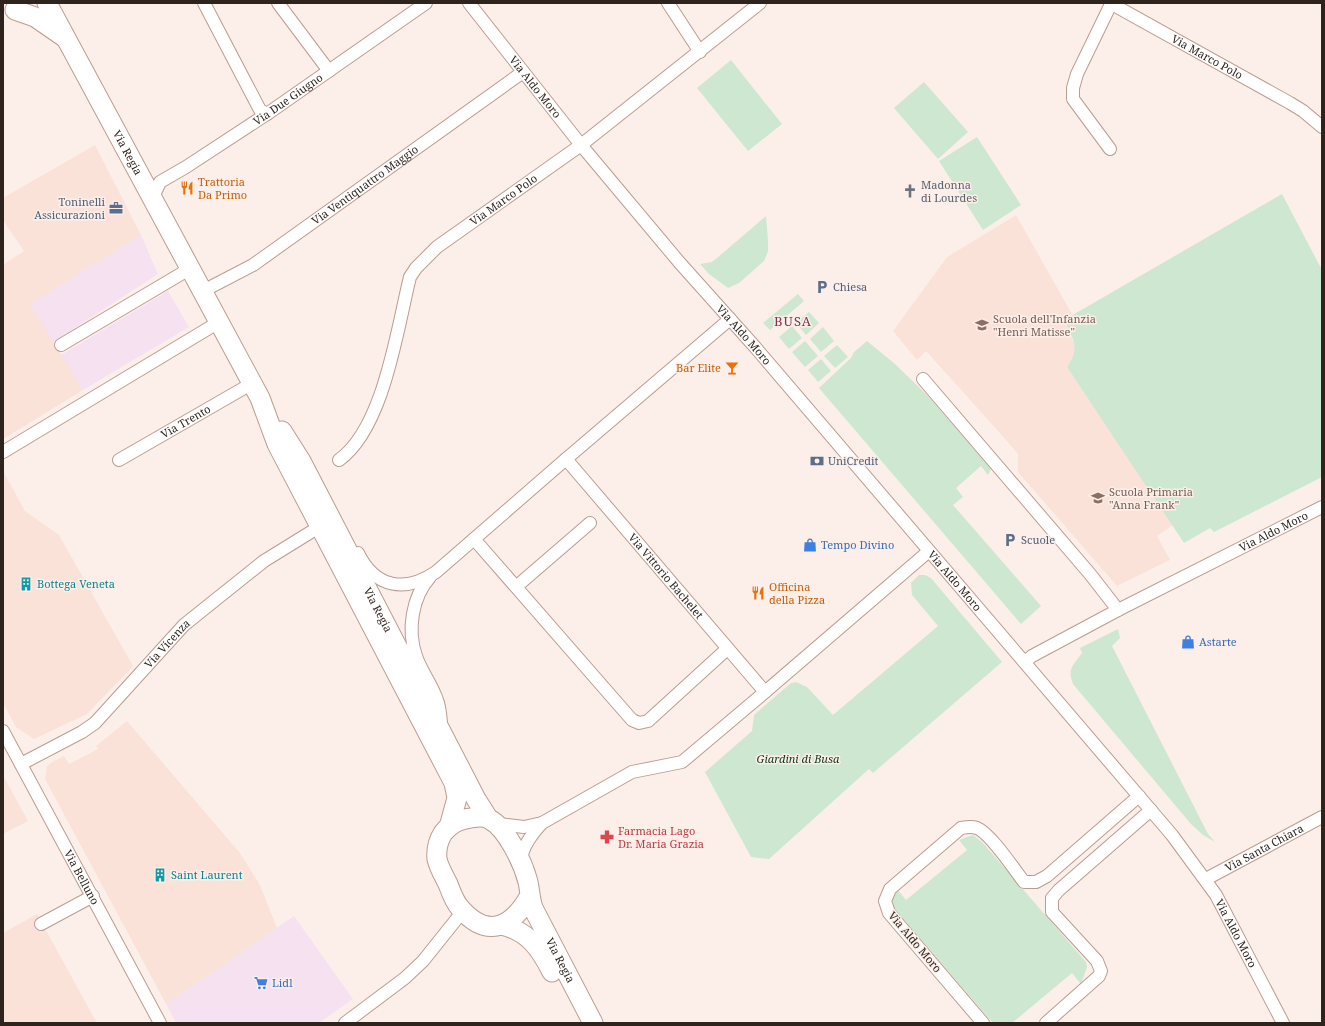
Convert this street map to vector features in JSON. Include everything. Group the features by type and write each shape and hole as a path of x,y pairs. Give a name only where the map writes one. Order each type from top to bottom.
{"main road":[{"path":"9,8 23,8 32,3"},
{"name":"Via Regia","path":"47,3 220,322 251,384 301,461 444,735 493,821 506,833 528,883 529,897 593,1023"},
{"name":"Via Regia","path":"9,8 35,17 65,37"},
{"name":"Via Regia","path":"263,404 277,444 454,784 457,798 449,827 438,842 437,859 456,903 471,919 483,925 501,925 524,933 537,946 579,1023"},
{"path":"449,827 463,819 478,817 493,821"},
{"path":"501,925 508,922 521,911 529,897"}],"street":[{"path":"204,3 260,110 267,114"},
{"path":"278,3 329,71"},
{"name":"Via Due Giugno","path":"153,198 160,182 267,114 426,3"},
{"name":"Via Aldo Moro","path":"469,3 581,145 1151,810 1206,879 1252,961 1283,1023"},
{"path":"668,3 700,52"},
{"name":"Via Marco Polo","path":"339,460 348,454 361,437 375,411 381,394 410,277 416,268 437,247 581,145 760,3"},
{"name":"Via Marco Polo","path":"1110,149 1073,100 1073,88 1077,74 1111,3 1303,111 1322,127"},
{"name":"Via Ventiquattro Maggio","path":"203,291 253,265 523,72"},
{"path":"61,345 191,268"},
{"path":"444,735 438,701 416,656 412,641 411,626 413,610 418,595 433,574 730,319"},
{"path":"3,452 220,322"},
{"path":"923,379 1094,579 1118,610"},
{"name":"Via Trento","path":"120,460 251,384"},
{"name":"Via Vittorio Bachelet","path":"566,460 765,692"},
{"path":"301,461 328,497 359,557 376,576 388,583 400,586 412,584 433,574"},
{"name":"Via Aldo Moro","path":"1025,662 1032,656 1118,610 1322,507"},
{"path":"517,586 590,523"},
{"name":"Via Vicenza","path":"21,764 82,732 95,723 184,625 264,561 319,527"},
{"path":"474,539 517,586 632,720 639,723 648,721 727,649"},
{"path":"520,862 522,852 530,835 542,823 632,772 676,764 686,760 929,551"},
{"name":"Via Belluno","path":"3,731 160,1023"},
{"name":"Via Aldo Moro","path":"983,1023 889,913 885,901 890,890 961,828 970,826 978,829 987,836 1024,882 1036,882 1047,876 1139,796"},
{"path":"1046,1023 1099,976 1101,971 1097,961 1052,912 1052,898 1059,890 1151,810"},
{"name":"Via Santa Chiara","path":"1206,879 1322,817"},
{"path":"493,821 524,826 542,823"},
{"path":"41,924 93,896"},
{"path":"344,1023 405,978 423,960 463,911"}],"shaded area":[{"path":"95,145 141,235 30,304 83,390 3,439 3,265 24,251 3,220 3,198"},
{"path":"1016,215 1072,314 1064,320 1076,348 1073,359 1067,367 1173,525 1157,536 1170,560 1117,586 1018,472 1018,454 998,431 926,351 917,360 893,331 947,257"},
{"path":"141,235 158,274 53,342 29,304"},
{"path":"168,291 189,327 83,390 61,355"},
{"path":"3,471 25,511 59,535 133,666 87,714 34,739 16,727 3,703"},
{"path":"127,721 240,853 260,885 277,928 166,1004 45,779 47,766 52,762 64,756 69,764 98,749 96,746"},
{"path":"3,775 28,821 3,834"},
{"path":"37,914 97,1023 3,1023 3,933"},
{"name":"Lidl","path":"294,916 353,999 319,1023 176,1023 166,1004"}],"green space":[{"path":"731,60 782,124 748,151 697,88"},
{"path":"924,82 968,132 938,159 894,108"},
{"path":"977,137 1021,205 983,230 939,161"},
{"path":"1282,194 1322,270 1322,477 1214,532 1210,528 1184,543 1067,367 1075,349 1073,338 1064,320"},
{"path":"766,216 768,251 764,261 739,283 728,288 709,274 700,264 712,262"},
{"path":"798,294 804,301 770,330 763,323"},
{"path":"809,312 819,323 806,335 796,323"},
{"path":"792,326 802,338 789,349 779,337"},
{"path":"823,327 834,341 821,352 810,339"},
{"path":"805,341 818,356 805,367 792,352"},
{"path":"867,341 895,364 930,398 991,469 988,475 981,466 956,488 963,497 953,505 1041,606 1021,624 819,388 851,358 854,352"},
{"path":"837,345 848,357 835,368 824,356"},
{"path":"821,359 831,371 818,382 808,370"},
{"name":"Giardini di Busa","path":"919,575 925,575 931,578 1002,662 873,773 869,769 769,859 751,857 705,772 752,731 754,715 791,683 796,682 807,687 833,715 938,626 912,595 911,583"},
{"path":"1118,629 1120,638 1112,646 1208,834 1215,842 1203,835 1191,824 1073,684 1071,679 1071,671 1072,667 1082,653 1080,648"},
{"path":"973,835 982,842 1086,962 1087,967 1081,984 1072,973 1012,1023 993,1023 893,905 893,899 898,890 906,900 967,850 959,840"}],"place":[{"name":"Trattoria Da Primo","path":"187,188"},
{"name":"Madonna di Lourdes","path":"910,191"},
{"name":"Toninelli Assicurazioni","path":"116,208"},
{"name":"Chiesa","path":"822,287"},
{"name":"Scuola dell'Infanzia \"Henri Matisse\"","path":"982,325"},
{"name":"Bar Elite","path":"732,368"},
{"name":"UniCredit","path":"817,461"},
{"name":"Scuola Primaria \"Anna Frank\"","path":"1098,498"},
{"name":"Scuole","path":"1010,540"},
{"name":"Tempo Divino","path":"810,545"},
{"name":"Bottega Veneta","path":"26,584"},
{"name":"Officina della Pizza","path":"758,593"},
{"name":"Astarte","path":"1188,642"},
{"name":"Farmacia Lago Dr. Maria Grazia","path":"607,837"},
{"name":"Saint Laurent","path":"160,875"},
{"name":"Lidl","path":"261,983"}],"district":[{"name":"BUSA","path":"793,321"}]}
